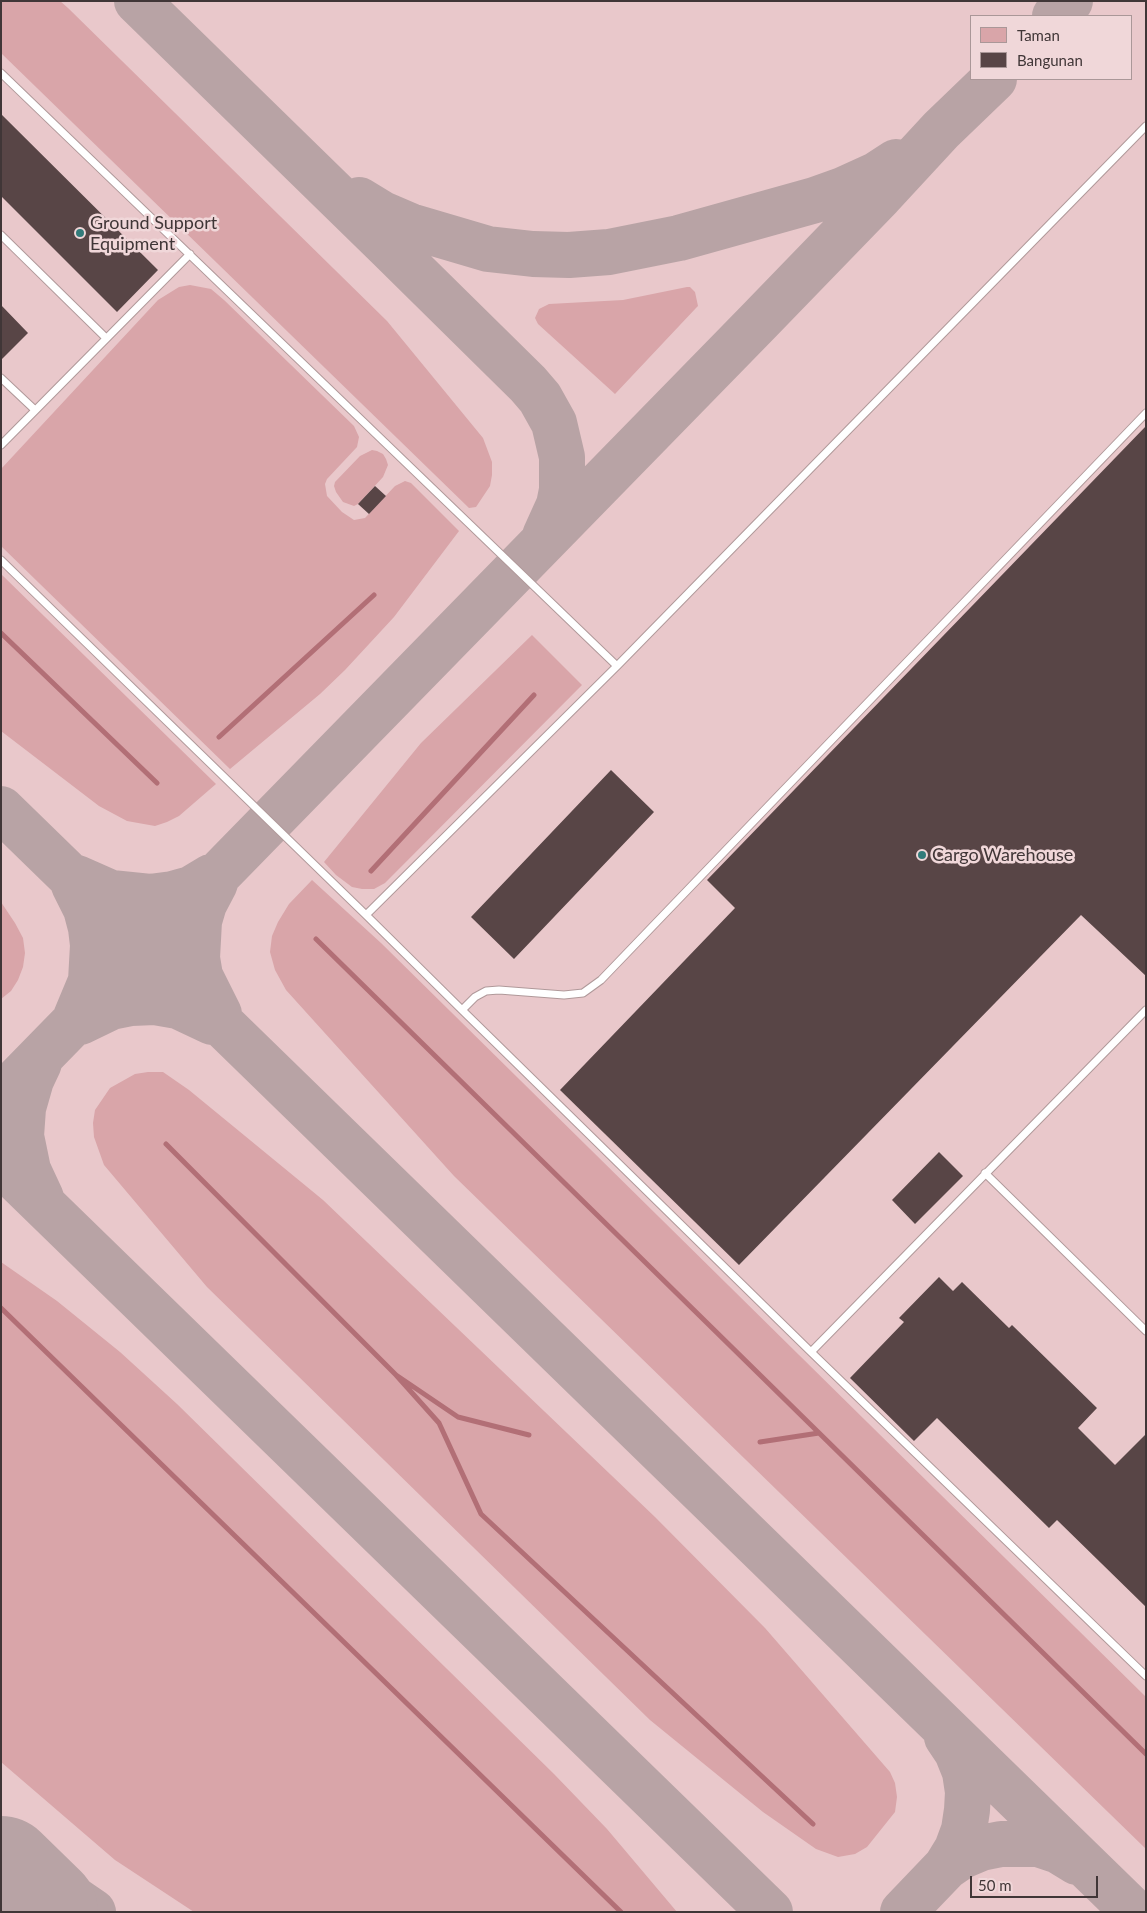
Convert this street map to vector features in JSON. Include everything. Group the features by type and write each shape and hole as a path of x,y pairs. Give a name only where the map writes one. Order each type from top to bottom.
{"lane":[{"path":"1,72 618,666"},
{"path":"366,915 618,666 1146,126"},
{"path":"1,235 106,338"},
{"path":"1,445 190,254"},
{"path":"1,378 35,410"},
{"path":"462,1010 475,997 486,992 499,990 564,995 583,993 601,980 1146,413"},
{"path":"1,560 811,1352 1146,1676"},
{"path":"811,1352 1146,1010"},
{"path":"985,1173 1146,1331"}],"shaded area":[{"path":"1,1 1146,1 1146,1912 1,1912"}],"green space":[{"path":"1,1 60,1 387,321 483,438 492,462 492,475 490,486 476,507 469,508 1,53"},
{"path":"190,285 211,289 224,300 354,426 359,437 357,447 327,479 325,484 327,496 342,512 354,520 365,518 395,486 405,481 411,483 459,531 394,617 345,670 320,694 230,769 1,546 1,469 158,300 179,287"},
{"path":"690,287 695,292 698,306 615,394 538,324 535,318 539,309 549,304 623,300"},
{"path":"372,450 383,454 386,459 388,465 383,477 358,504 354,506 343,502 336,492 335,482 360,456"},
{"path":"1,574 216,784 179,816 167,822 155,826 127,821 99,806 1,731"},
{"path":"532,635 582,685 385,883 374,889 362,889 352,887 336,875 324,862 421,743"},
{"path":"312,880 381,943 1146,1697 1146,1849 454,1176 286,990 275,970 270,952 272,936 289,904"},
{"path":"1,902 23,938 25,953 23,967 18,980 11,991 1,999"},
{"path":"163,1072 189,1090 323,1200 655,1517 765,1628 890,1772 895,1783 897,1797 895,1812 867,1847 855,1854 838,1857 816,1849 763,1812 650,1720 207,1287 104,1165 94,1137 93,1123 95,1110 110,1088 135,1074"},
{"path":"1,1262 57,1301 120,1352 177,1404 554,1774 607,1829 677,1912 194,1912 115,1860 1,1762"}],"building":[{"name":"Ground Support Equipment","path":"1,114 158,270 117,312 1,196"},
{"path":"1,305 28,333 1,360"},
{"name":"Cargo Warehouse","path":"1146,426 1146,976 1081,915 739,1265 560,1090 735,908 707,880"},
{"path":"375,486 386,496 369,514 358,504"},
{"path":"611,770 654,812 514,959 471,917"},
{"path":"939,1152 963,1176 915,1224 892,1200"},
{"path":"939,1277 953,1291 962,1282 1009,1328 1012,1325 1097,1408 1078,1428 1115,1465 1146,1434 1146,1607 1057,1520 1049,1528 937,1418 914,1441 850,1378 904,1322 899,1318"}],"waterway":[{"path":"219,737 374,595"},
{"path":"1,633 157,783"},
{"path":"371,871 534,695"},
{"path":"316,939 1146,1754"},
{"path":"166,1144 396,1375 458,1417 529,1435"},
{"path":"1,1308 621,1912"},
{"path":"396,1375 439,1423 481,1514 813,1824"},
{"path":"760,1442 819,1433"}],"taxiway":[{"path":"137,1 389,247 540,398 554,423 562,457 562,490 559,505 545,536"},
{"path":"1056,15 1070,1"},
{"path":"1,1097 758,322 941,130 993,80"},
{"path":"359,200 382,214 410,226 488,249 533,254 569,255 609,252 679,238 815,200 876,175 896,162"},
{"path":"1,809 1134,1912"},
{"path":"77,878 111,893 150,897 191,889 211,877"},
{"path":"215,883 204,904 199,921 197,958 200,976 219,1014"},
{"path":"74,885 86,909 93,945 91,981 76,1017"},
{"path":"80,1022 111,1007 131,1003 155,1002 178,1006 212,1022"},
{"path":"39,1063 31,1080 23,1108 21,1136 28,1170 41,1198"},
{"path":"1,1164 770,1912"},
{"path":"946,1867 957,1849 964,1830 968,1792 965,1772 957,1752 947,1737"},
{"path":"903,1912 946,1867 962,1856 981,1848 1001,1844 1038,1844 1059,1851 1077,1862"},
{"path":"1,1849 93,1912"}],"runway":[{"path":"1,1873 41,1912"}],"place":[{"name":"Ground Support Equipment","path":"80,233"},
{"name":"Cargo Warehouse","path":"922,855"}]}
